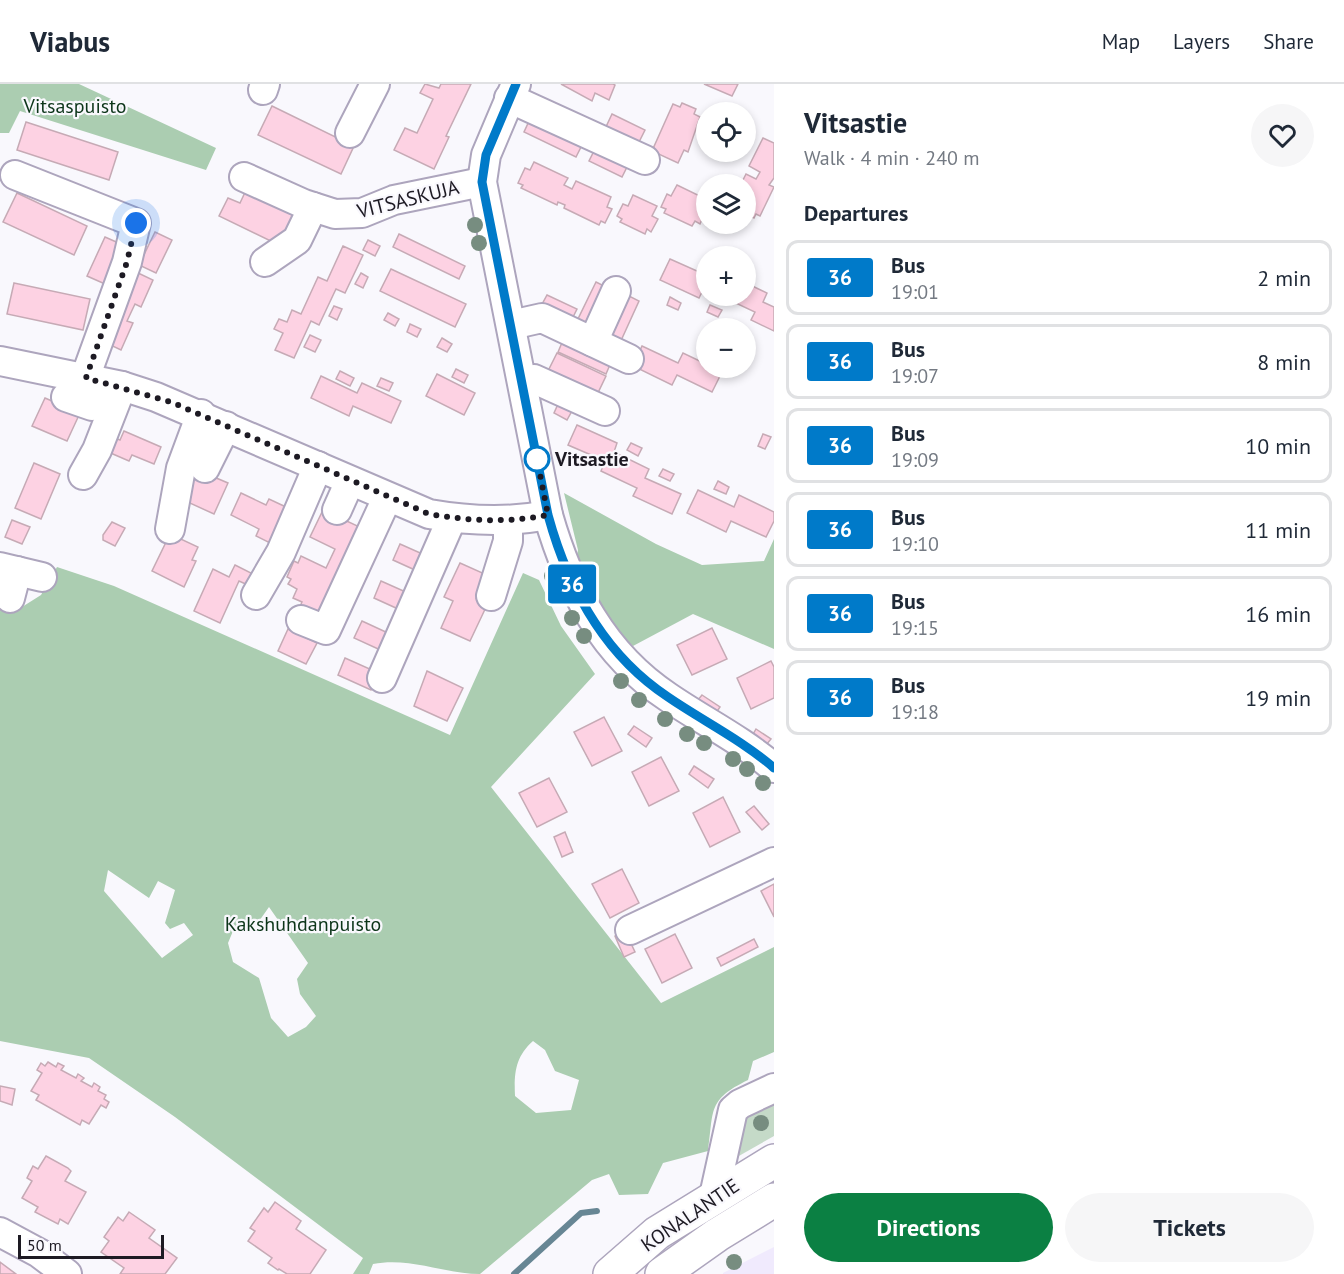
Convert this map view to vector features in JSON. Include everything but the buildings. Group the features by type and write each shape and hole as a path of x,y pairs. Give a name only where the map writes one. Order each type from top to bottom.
{"main road":[{"name":"KONALANTIE","path":"610,1274 657,1233 774,1161"},
{"name":"KONALANTIE","path":"673,1271 717,1235 774,1200"}],"street":[{"path":"350,133 375,84"},
{"path":"645,160 513,91 486,155 482,182 548,515 558,550 578,596 595,625 623,660 667,697 774,768"},
{"path":"15,175 136,223 94,386 97,450 83,476"},
{"path":"244,177 324,211 297,240 265,262"},
{"name":"VITSASKUJA","path":"324,211 362,213 394,200 482,182"},
{"path":"593,342 616,291"},
{"path":"511,325 542,318 629,359"},
{"path":"0,361 214,420 387,498 429,514 462,519 507,520 548,515"},
{"path":"534,379 605,411"},
{"path":"205,468 214,420"},
{"path":"170,529 182,468 214,420"},
{"path":"290,509 315,465"},
{"path":"256,595 281,552 315,465"},
{"path":"337,510 350,481"},
{"path":"301,620 326,630 387,498"},
{"path":"391,675 462,519"},
{"path":"491,596 508,541 507,520"},
{"path":"630,930 774,862"},
{"path":"714,1196 733,1110 740,1104 774,1088"},
{"path":"0,1232 52,1269"},
{"path":"657,1233 673,1271"}],"shaded area":[{"path":"774,1247 774,1274 723,1274 723,1273"}],"green space":[{"name":"Vitsaspuisto","path":"0,84 79,84 216,148 206,170 20,111 9,133 0,133"},
{"path":"564,493 656,544 702,565 764,561 774,539 774,649 693,614 633,646 607,623 575,566 578,550"},
{"name":"Kakshuhdanpuisto","path":"57,567 114,586 450,735 523,573 539,580 561,626 595,674 491,787 661,1003 774,947 774,1052 753,1061 748,1080 719,1100 712,1116 708,1151 663,1163 648,1194 619,1195 609,1174 592,1180 480,1274 387,1262 373,1264 369,1274 353,1274 363,1258 175,1117 89,1058 0,1041 0,599 22,607 41,595","holes":["108,870 149,898 158,881 175,890 165,923 170,929 184,923 193,935 162,958 104,891","269,907 308,963 297,979 300,994 316,1016 306,1027 288,1037 271,1018 259,978 233,962 228,943 233,931 257,924","533,1041 545,1050 555,1071 579,1080 571,1110 536,1113 515,1096 517,1066 527,1047"]},
{"path":"774,1099 774,1136 730,1161 740,1117"}],"waterway":[{"path":"514,1274 581,1213 597,1211"}],"bus line":[{"name":"36","path":"516,84 486,155 482,182 548,515 564,566 595,625 623,660 667,697 752,751 774,768"}],"place":[{"name":"Vitsastie","path":"537,459"}],"route":[{"path":"136,223 127,262 86,378 122,386 171,402 387,498 429,514 472,521 525,519 548,515 537,457 537,459"}]}
